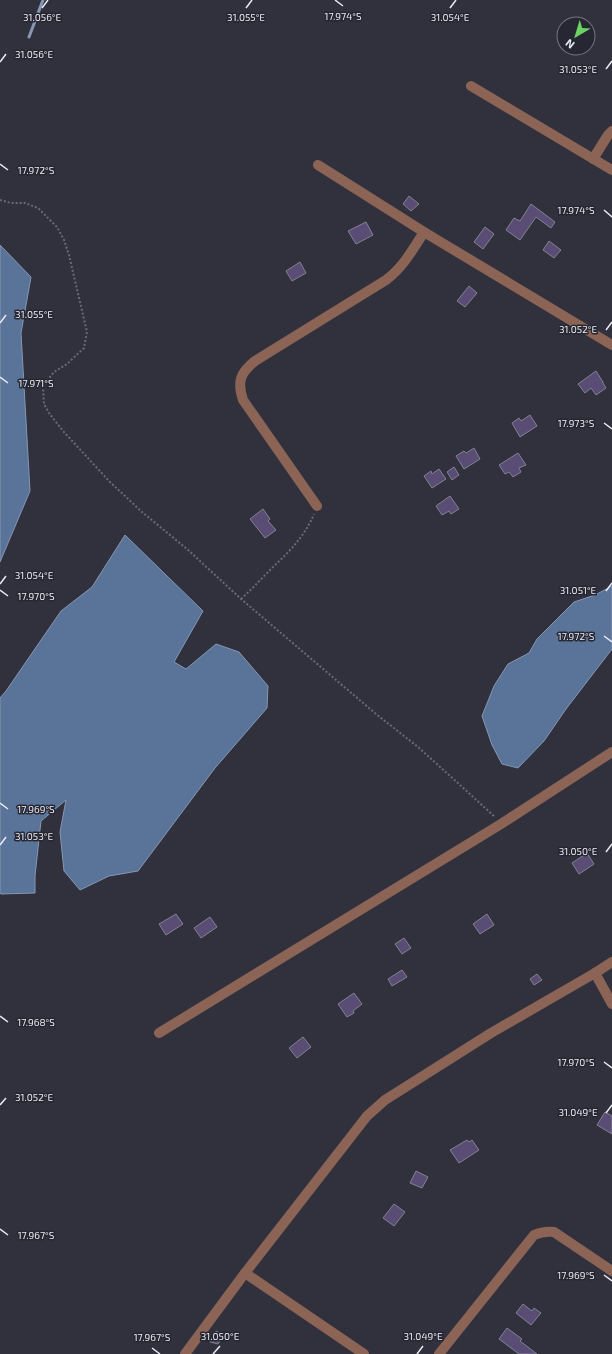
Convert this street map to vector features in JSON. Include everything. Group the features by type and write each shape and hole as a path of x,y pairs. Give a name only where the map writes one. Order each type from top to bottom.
{"street":[{"path":"471,86 612,170"},
{"path":"593,159 612,132"},
{"path":"318,165 424,232 612,345"},
{"path":"317,506 243,400 240,391 242,376 246,368 255,361 386,280 397,271 405,261 424,232"},
{"path":"159,1033 501,824 612,752"},
{"path":"185,1354 245,1273 367,1116 385,1100 491,1033 612,962"},
{"path":"595,973 612,1004"},
{"path":"439,1354 534,1235 540,1232 554,1232 560,1235 612,1271"},
{"path":"245,1273 364,1354"}],"path":[{"path":"0,200 11,203 25,203 38,208 57,227 64,240 69,255 87,332 84,348 67,364 54,372 43,386 44,404 49,413 74,444 110,482 142,512 187,549 241,599 370,709 418,747 460,784 501,824"},
{"path":"241,599 290,551 301,538 310,524 317,506"}],"water":[{"path":"0,245 31,277 21,333 30,491 0,562"},
{"path":"125,535 203,611 174,662 186,669 216,644 239,652 268,686 267,708 215,768 138,871 109,876 80,890 64,871 60,832 66,800 41,821 35,876 35,893 1,894 0,698 61,611 92,587"},
{"path":"612,586 612,649 566,709 544,741 518,768 502,764 492,745 482,716 494,686 508,664 529,653 537,639 574,602 595,595"}],"building":[{"path":"409,196 419,204 411,211 403,204"},
{"path":"531,204 555,222 551,228 536,217 520,240 506,230 514,218 520,221"},
{"path":"366,222 373,235 356,244 348,231"},
{"path":"485,227 494,234 483,249 474,242"},
{"path":"549,241 561,250 554,258 543,250"},
{"path":"300,262 306,273 292,281 286,271"},
{"path":"469,286 477,293 465,307 457,301"},
{"path":"596,371 606,388 596,395 591,388 585,393 578,384"},
{"path":"530,415 537,426 520,437 512,423 519,418 521,421"},
{"path":"474,448 480,459 464,469 456,456 464,451 466,453"},
{"path":"518,453 526,465 519,468 521,472 513,477 509,472 505,474 499,465"},
{"path":"454,467 459,475 452,480 447,472"},
{"path":"439,469 446,479 432,488 424,476 431,471 432,474"},
{"path":"450,496 459,509 451,514 449,511 442,515 436,506"},
{"path":"263,509 270,519 268,521 276,530 265,538 250,519"},
{"path":"587,853 594,864 579,874 572,863"},
{"path":"176,914 183,924 166,935 159,924"},
{"path":"487,914 494,925 480,934 473,924"},
{"path":"210,917 217,927 201,938 194,928"},
{"path":"404,938 411,948 402,954 395,944"},
{"path":"402,970 407,977 392,986 388,979"},
{"path":"537,974 542,980 534,985 530,979"},
{"path":"354,993 362,1004 353,1011 354,1013 347,1017 338,1004"},
{"path":"303,1037 311,1047 297,1058 289,1048"},
{"path":"605,1112 612,1116 612,1134 597,1125"},
{"path":"467,1140 469,1142 472,1140 479,1150 459,1163 450,1150"},
{"path":"416,1171 428,1177 422,1188 410,1183"},
{"path":"394,1204 405,1212 394,1226 383,1218"},
{"path":"523,1304 532,1311 534,1308 541,1313 531,1325 516,1313"},
{"path":"507,1328 522,1339 520,1341 537,1354 519,1354 499,1339"},
{"path":"216,1331 224,1335 218,1344 210,1342"}],"waterway":[{"path":"29,37 43,0"}]}
